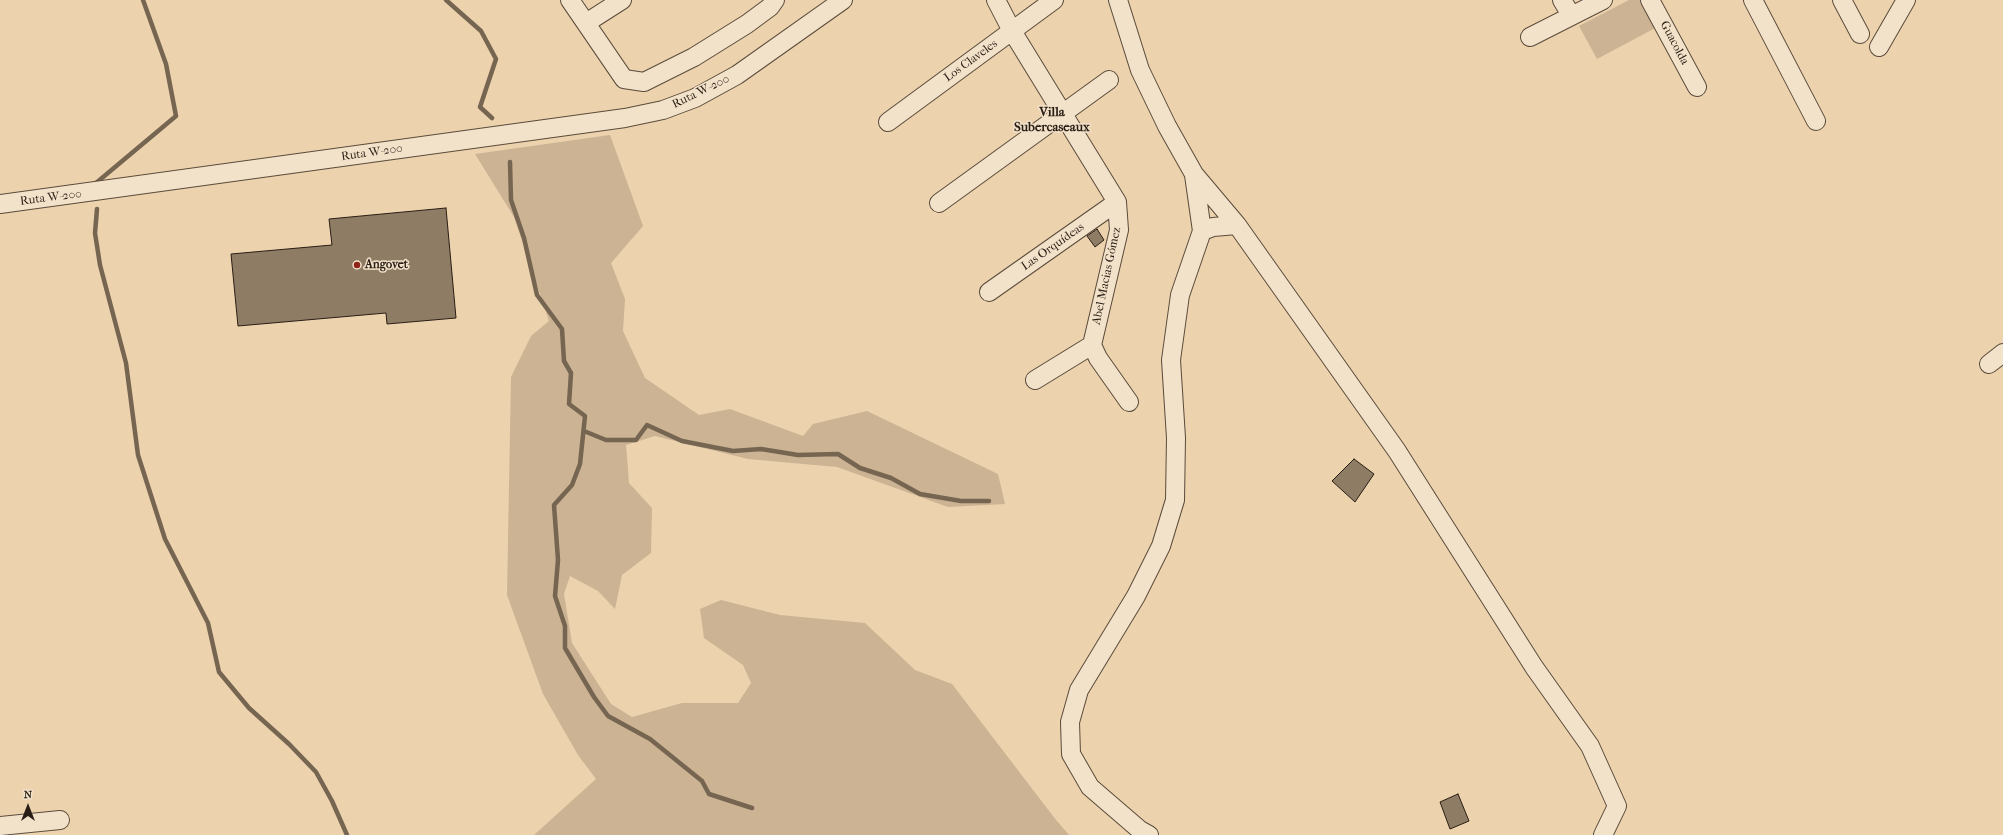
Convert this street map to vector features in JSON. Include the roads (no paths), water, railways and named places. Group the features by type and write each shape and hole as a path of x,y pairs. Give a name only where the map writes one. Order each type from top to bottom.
{"street":[{"path":"570,0 624,79 644,82 700,53 747,24 770,7 775,0"},
{"path":"586,23 622,0"},
{"name":"Ruta W-200","path":"0,204 625,118 663,110 695,98 737,75 843,0"},
{"name":"Abel Macias Gómez","path":"996,0 1012,31 1117,202 1119,230 1092,345"},
{"name":"Los Claveles","path":"888,122 1054,0"},
{"path":"1118,0 1140,70 1167,126 1194,174 1237,224 1397,451 1534,667 1590,746 1617,806 1603,835"},
{"path":"1562,0 1571,16"},
{"path":"1530,37 1603,0"},
{"name":"Guacolda","path":"1650,0 1697,87"},
{"path":"1752,0 1816,120"},
{"path":"1842,0 1860,34"},
{"path":"1879,47 1906,0"},
{"path":"939,203 1109,80"},
{"path":"1149,835 1140,830 1090,787 1071,754 1070,722 1079,690 1136,596 1161,546 1175,500 1176,438 1171,360 1180,295 1202,231 1194,174"},
{"name":"Las Orquídeas","path":"989,292 1117,202"},
{"path":"1202,231 1213,226 1237,224"},
{"path":"1036,380 1092,345 1098,358 1129,402"},
{"path":"0,826 60,820"}],"waterway":[{"path":"96,183 176,116 166,64 143,0"},
{"path":"446,0 481,31 496,59 480,107 492,118"},
{"path":"510,162 511,200 524,238 537,295 562,329 564,361 571,373 569,404 585,416 580,464 572,485 554,505 558,560 555,596 565,626 565,648 594,697 608,716 650,739 702,781 709,794 752,808"},
{"path":"97,209 95,233 100,265 126,363 138,455 165,539 208,623 219,672 249,708 289,744 316,772 332,801 347,835"},
{"path":"584,431 606,440 636,440 647,425 682,441 733,451 761,449 798,455 838,454 860,468 891,478 920,494 961,501 989,501"}],"place":[{"name":"Angovet","path":"357,265"}],"district":[{"name":"Villa Subercaseaux","path":"1052,120"}]}
